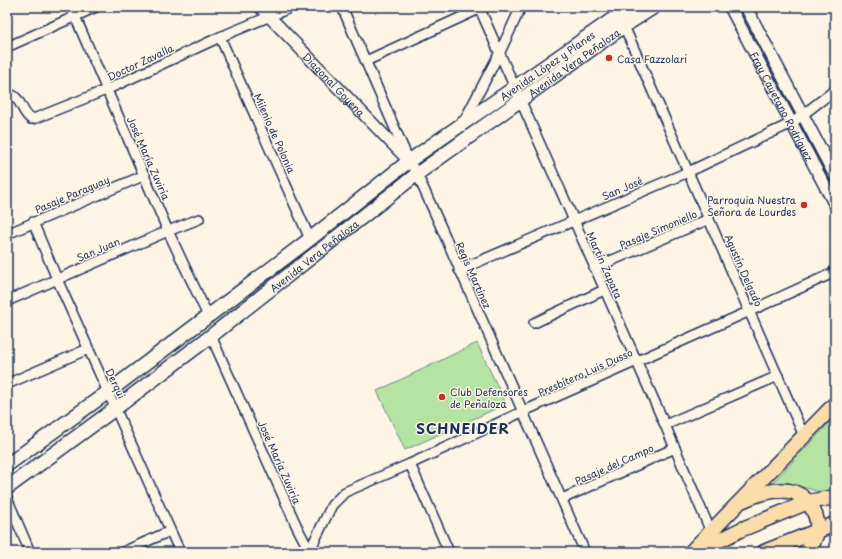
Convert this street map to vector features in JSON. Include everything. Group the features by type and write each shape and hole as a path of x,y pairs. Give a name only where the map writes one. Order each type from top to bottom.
{"main road":[{"name":"Avenida López y Planes","path":"464,122 630,7"},
{"path":"624,26 654,7"},
{"name":"Avenida Vera Peñaloza","path":"7,488 211,336 417,174 624,26"},
{"name":"Avenida Vera Peñaloza","path":"7,465 108,392 310,239 409,161 464,122"},
{"path":"691,552 835,404"},
{"path":"736,505 745,499 779,491 824,497 835,496"},
{"path":"789,492 798,494 808,502 815,516 817,530 813,544 806,552"},
{"path":"702,552 718,541 740,530 808,502 835,496"},
{"path":"764,552 835,524"},
{"path":"702,552 711,532"}],"street":[{"name":"José María Zuviría","path":"71,7 168,231 208,316"},
{"path":"7,47 96,7"},
{"name":"Diagonal Goyena","path":"260,7 409,161"},
{"name":"Doctor Zavalla","path":"7,94 17,98 27,117 31,119 36,118 106,90 220,37 292,7"},
{"name":"Regis Martínez","path":"342,7 409,161 417,174 459,270 524,411 585,552"},
{"path":"464,122 521,7"},
{"name":"Fray Cayetano Rodríguez","path":"730,7 835,205"},
{"name":"Fray Cayetano Rodríguez","path":"746,7 835,176"},
{"path":"366,61 479,8"},
{"name":"Martín Zapata","path":"479,8 665,425 711,532"},
{"name":"Agustín Delgado","path":"624,26 804,436"},
{"name":"Milenio de Polonia","path":"220,37 310,239"},
{"name":"San José","path":"459,270 688,172 792,123 835,90"},
{"name":"Pasaje Paraguay","path":"7,234 145,175"},
{"name":"San Juan","path":"7,301 199,219"},
{"name":"Pasaje Simoniello","path":"594,268 709,219"},
{"name":"Derqui","path":"33,222 88,349 180,552"},
{"name":"Presbítero Luis Dusso","path":"310,552 328,511 336,500 345,492 410,464 524,411 750,312 835,272"},
{"path":"534,323 604,290"},
{"name":"José María Zuviría","path":"211,336 297,527 310,552"},
{"path":"7,384 88,349"},
{"path":"665,425 778,376"},
{"name":"Pasaje del Campo","path":"562,499 675,448"},
{"path":"410,464 449,552"},
{"path":"7,498 30,552"},
{"path":"123,552 170,531"}],"green space":[{"name":"Club Defensores de Peñaloza","path":"477,343 506,404 405,450 377,391"},
{"path":"835,417 835,492 820,492 791,485 770,485"}],"place":[{"name":"Casa Fazzolari","path":"609,58"},
{"name":"Parroquia Nuestra Señora de Lourdes","path":"804,205"},
{"name":"Club Defensores de Peñaloza","path":"442,397"}],"district":[{"name":"SCHNEIDER","path":"463,428"}]}
